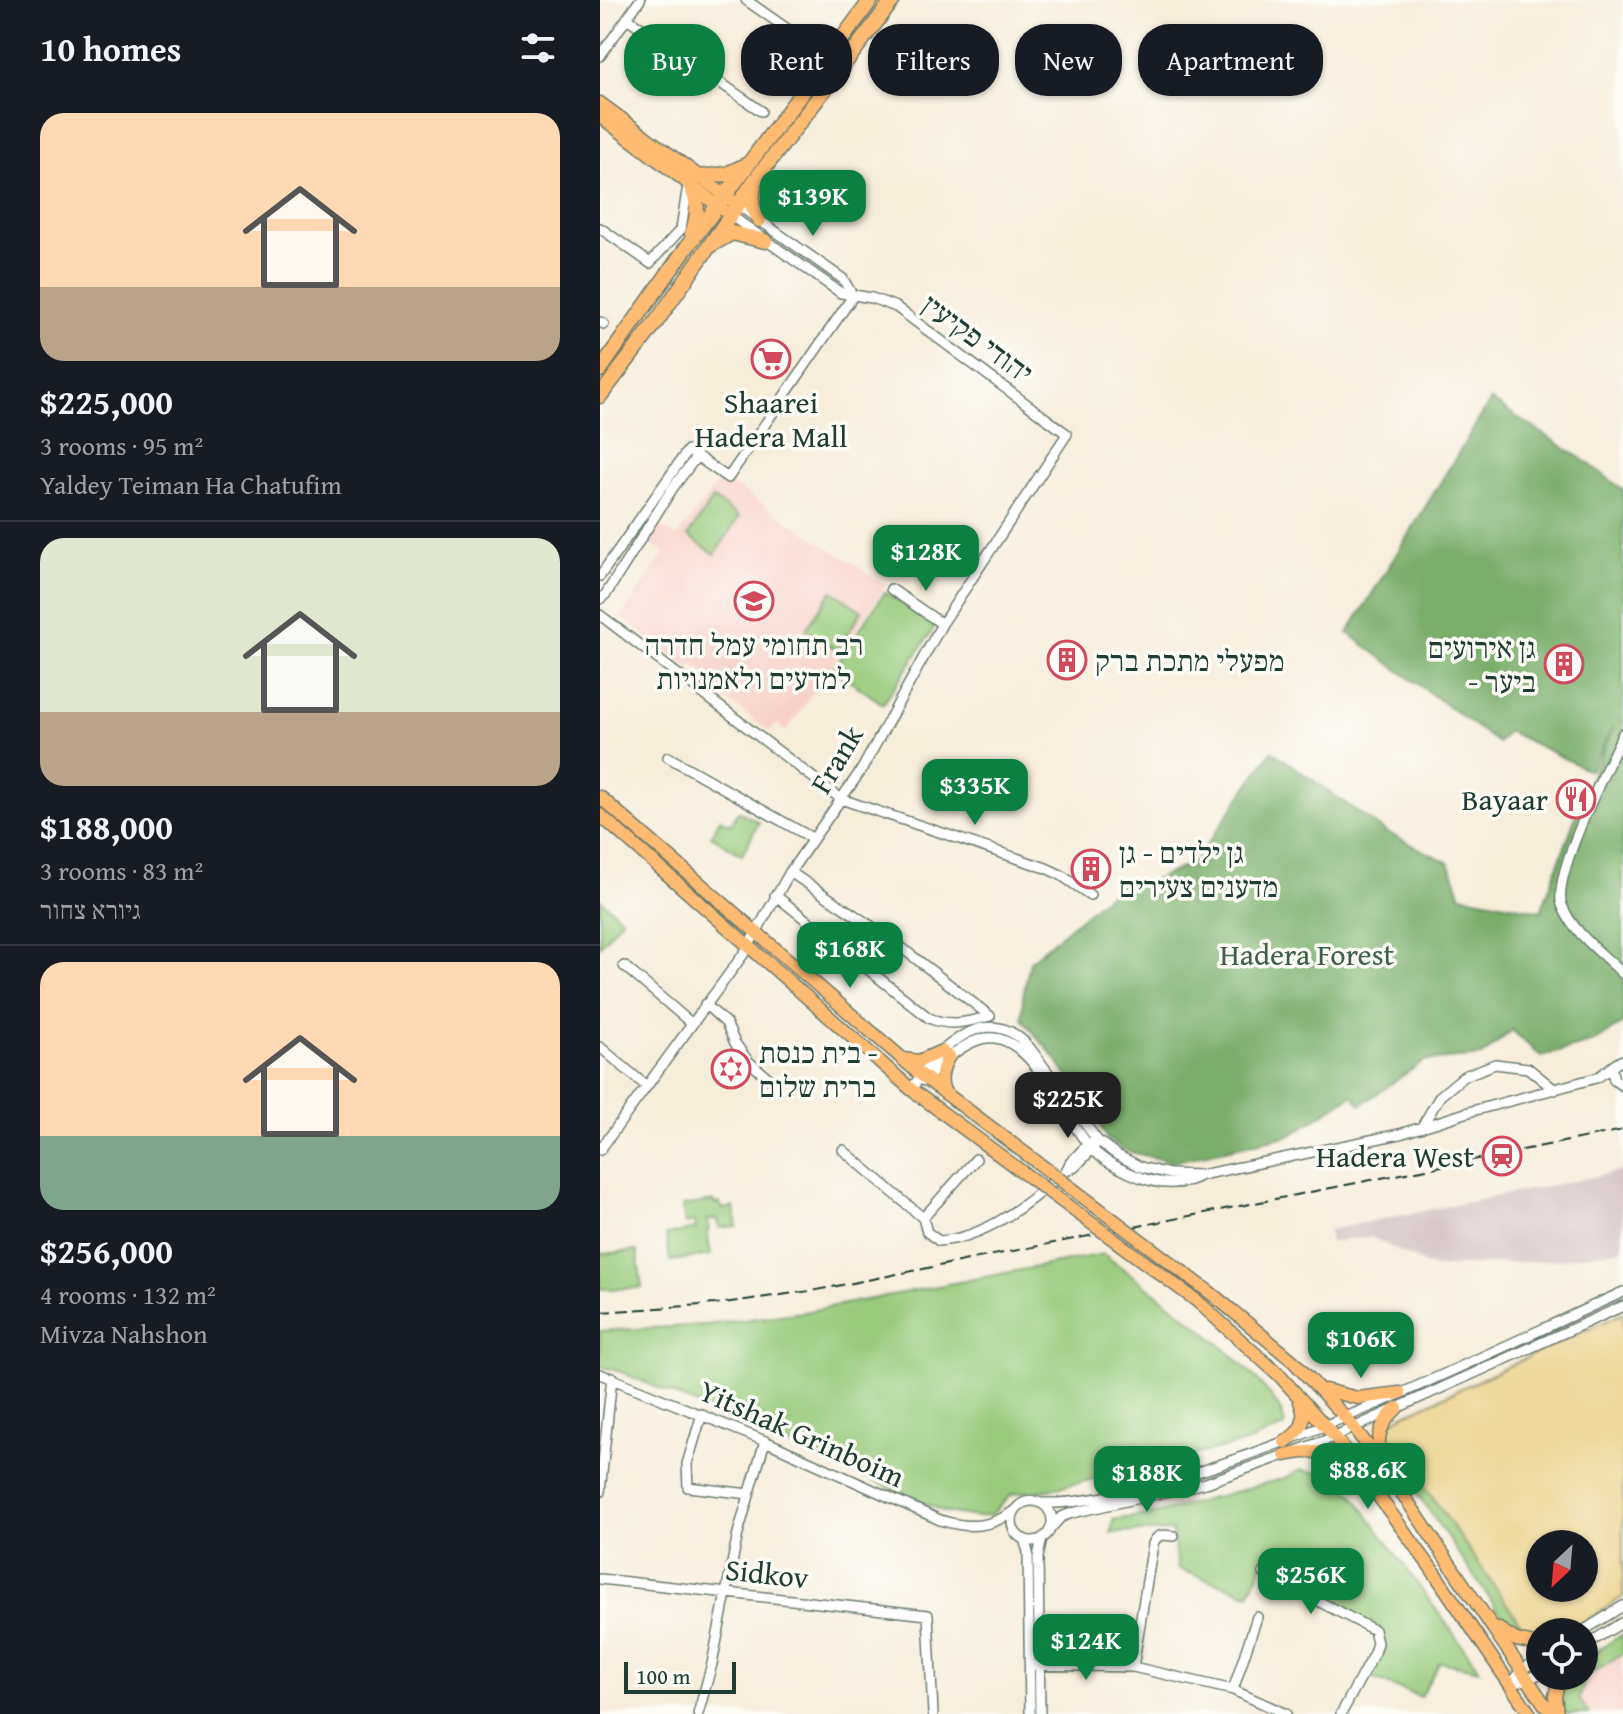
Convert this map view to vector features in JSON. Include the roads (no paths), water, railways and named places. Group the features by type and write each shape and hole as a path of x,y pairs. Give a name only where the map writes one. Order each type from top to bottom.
{"highway":[{"path":"600,370 721,200 871,0"},
{"path":"600,396 756,179 893,0"},
{"path":"689,244 698,217 694,179 727,174 749,163"},
{"path":"756,179 752,205 759,220"},
{"path":"704,253 719,239 732,233 765,241"}],"main road":[{"path":"600,103 734,210"},
{"path":"600,116 694,179"},
{"path":"600,797 912,1090 1197,1301 1256,1353 1331,1432 1365,1476 1530,1714"},
{"path":"600,815 947,1096 1273,1343 1318,1386 1383,1465 1526,1668"},
{"path":"900,1057 919,1061 945,1053 942,1085 947,1096"},
{"path":"1318,1386 1338,1395 1358,1398 1400,1393"},
{"path":"1285,1448 1304,1422 1302,1406 1294,1392"},
{"path":"1383,1465 1378,1436 1383,1423 1397,1408"},
{"path":"1285,1448 1330,1453 1365,1476"},
{"path":"1491,1622 1516,1640 1526,1642"},
{"path":"1540,1690 1554,1714"},
{"path":"1554,1714 1556,1690"}],"street":[{"path":"600,56 640,0"},
{"path":"746,0 780,24"},
{"path":"627,18 761,111"},
{"path":"600,228 650,263 681,229 694,179"},
{"path":"600,576 688,450 728,478 853,296 843,279 759,220 734,210"},
{"name":"יהודי פקיעין","path":"734,210 765,241 836,290 896,307 1067,434"},
{"name":"Frank","path":"600,1150 727,974 812,838 862,769 942,624 1067,434"},
{"path":"600,599 697,456"},
{"path":"891,589 942,624"},
{"path":"600,615 841,799 1046,868 1090,895"},
{"path":"1623,733 1600,788 1584,814 1559,894 1571,920 1623,974"},
{"path":"668,757 812,838"},
{"path":"773,899 929,1018 955,1024 990,1016 889,938 790,872"},
{"path":"624,966 691,1023"},
{"path":"705,1004 726,1023 748,1061 771,1080"},
{"path":"912,1090 945,1053 980,1039 1001,1039 1016,1045 1031,1060 1092,1145 1141,1167 1170,1174 1201,1175 1421,1128 1596,1078 1616,1079 1616,1063 1623,1060"},
{"path":"600,1047 645,1085"},
{"path":"1421,1128 1440,1096 1464,1076 1495,1064 1528,1068 1555,1090"},
{"path":"843,1150 923,1218 929,1235 939,1241 947,1241 987,1228 1019,1209 1066,1171 1070,1163 1092,1145"},
{"path":"923,1218 976,1159"},
{"path":"1015,1510 1011,1520 1014,1530 1024,1539 1033,1541 1042,1538 1061,1517 1072,1513 1173,1492 1331,1432 1400,1393 1623,1292"},
{"path":"1350,1423 1397,1408 1623,1306"},
{"name":"Yitshak Grinboim","path":"600,1374 765,1441 940,1520 956,1525 987,1525 1014,1530"},
{"path":"600,1492 612,1377"},
{"path":"702,1414 687,1464 688,1487 749,1494"},
{"path":"698,1714 712,1664 738,1533 765,1441"},
{"path":"987,1525 1027,1501 1068,1502 1162,1483 1285,1448"},
{"path":"1041,1503 1049,1511 1051,1528"},
{"path":"1133,1667 1153,1544 1161,1535 1174,1536"},
{"path":"1030,1714 1035,1664 1038,1557 1042,1538"},
{"path":"1024,1539 1028,1552 1040,1714"},
{"path":"1264,1573 1374,1630 1377,1643 1374,1653 1341,1714"},
{"name":"Sidkov","path":"600,1579 928,1615 933,1714"},
{"path":"1598,1621 1623,1606"},
{"path":"1233,1690 1257,1617"},
{"path":"1598,1637 1623,1622"},
{"path":"1035,1664 1133,1667 1233,1690 1286,1714"},
{"path":"1510,1685 1526,1677"}],"railway":[{"path":"600,1312 716,1304 817,1290 1623,1130"}],"place":[{"name":"Shaarei Hadera Mall","path":"771,359"},
{"name":"רב תחומי עמל חדרה למדעים ולאמנויות","path":"754,601"},
{"name":"מפעלי מתכת ברק","path":"1067,660"},
{"name":"גן אירועים - ביער","path":"1564,664"},
{"name":"Bayaar","path":"1576,799"},
{"name":"גן ילדים - גן מדענים צעירים","path":"1091,869"},
{"name":"בית כנסת - ברית שלום","path":"731,1069"},
{"name":"Hadera West","path":"1502,1156"}],"park label":[{"name":"Hadera Forest","path":"1307,954"}]}
